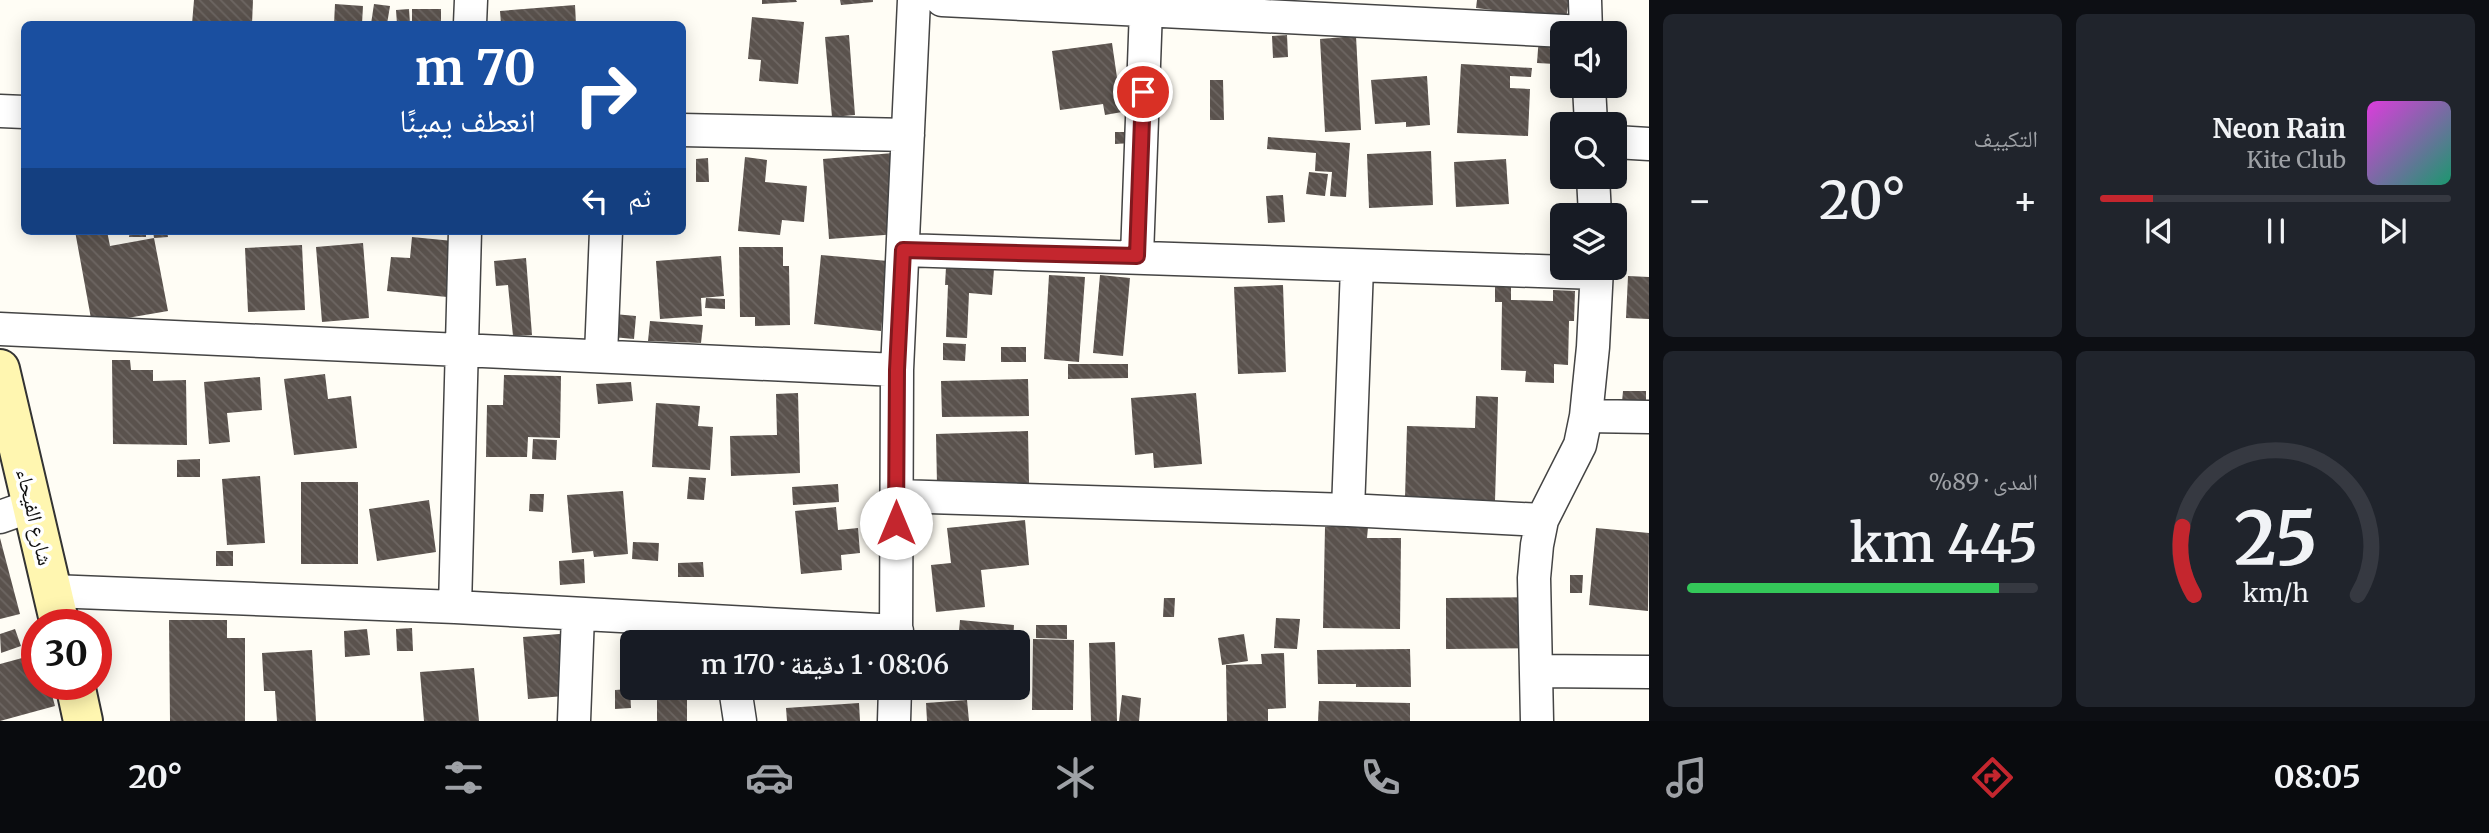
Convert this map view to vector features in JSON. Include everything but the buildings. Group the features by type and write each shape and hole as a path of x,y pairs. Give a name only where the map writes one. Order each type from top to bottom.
{"street":[{"path":"470,21 471,0"},
{"path":"897,630 897,370 914,0"},
{"path":"942,0 1146,9 1446,13 1550,27"},
{"path":"1585,0 1586,21"},
{"path":"1137,256 1146,9"},
{"path":"0,111 21,112"},
{"path":"686,130 908,135"},
{"path":"1627,143 1649,144"},
{"path":"455,607 465,235"},
{"path":"601,355 606,235"},
{"path":"903,250 1137,256 1357,267 1550,269"},
{"path":"1348,510 1357,267"},
{"path":"1537,721 1534,578 1537,545 1542,520 1580,445 1586,416 1593,347 1596,280"},
{"path":"0,329 897,370"},
{"name":"شارع الفيحاء","path":"0,369 17,511 56,608"},
{"path":"1586,416 1649,417"},
{"path":"896,496 1348,510 1542,520"},
{"path":"56,608 455,607 578,615 709,630"},
{"path":"574,721 578,615"},
{"path":"1536,671 1649,673"},
{"path":"737,700 740,721"},
{"path":"894,721 895,700"}],"route":[{"path":"896,523 897,370 903,250 1137,256 1143,92"}]}
